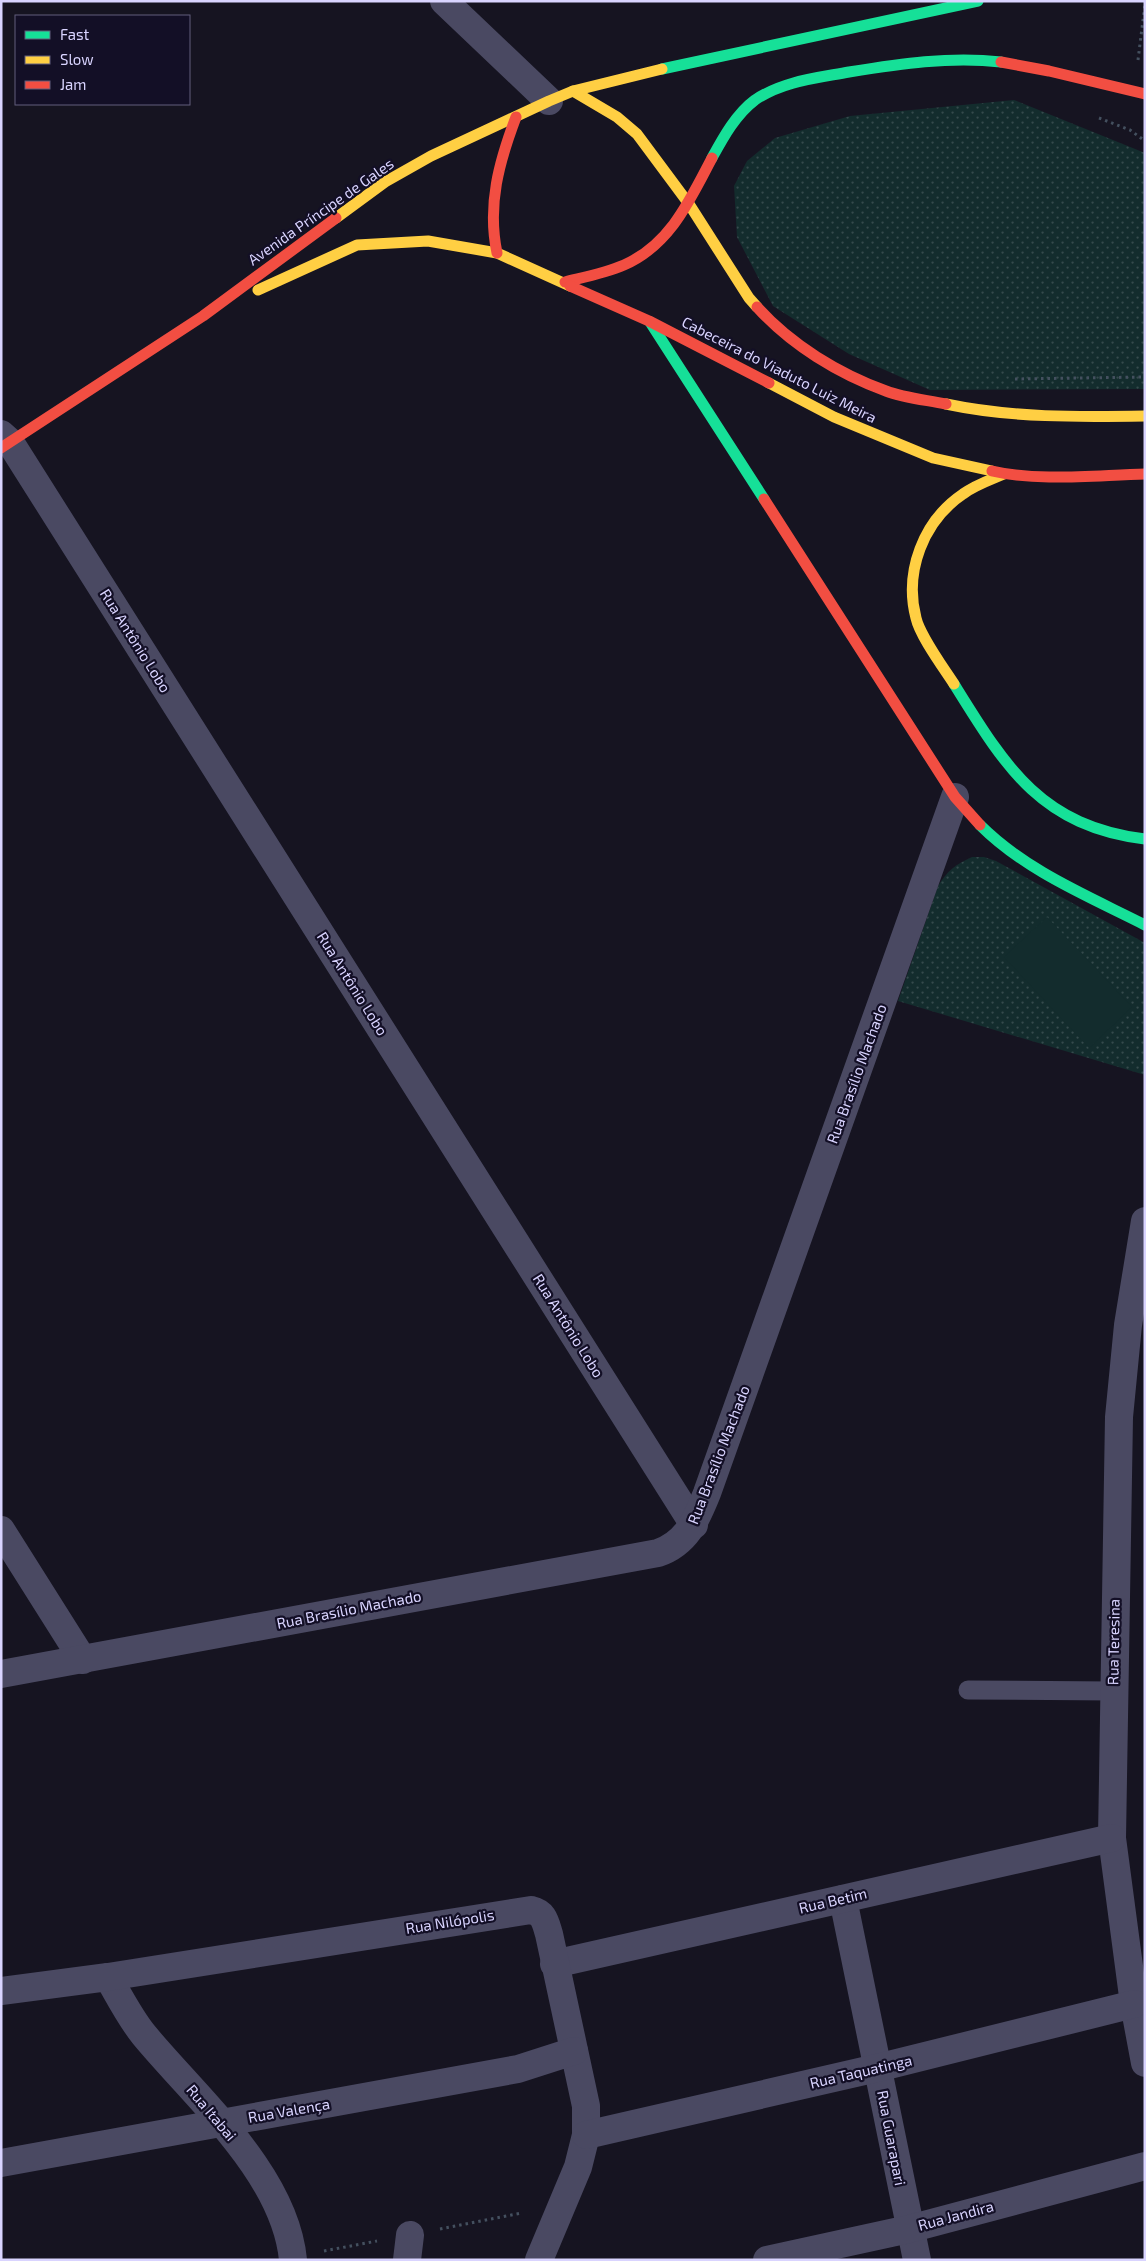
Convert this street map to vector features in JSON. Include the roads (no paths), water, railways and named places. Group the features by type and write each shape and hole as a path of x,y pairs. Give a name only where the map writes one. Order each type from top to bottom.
{"highway":[{"path":"497,253 492,235 495,182 502,151 516,116 561,96 697,60 978,1"},
{"path":"565,282 630,263 654,247 670,232 689,204 728,128 745,108 769,91 798,81 922,61 988,61 1059,72 1145,94"},
{"name":"Cabeceira do Viaduto Luiz Meira","path":"561,96 617,117 637,134 689,204 749,298 769,320 804,349 820,358 887,392 982,412 1051,417 1145,416"},
{"name":"Avenida Príncipe de Gales","path":"4,441 203,316 385,182 432,156 516,116"},
{"name":"Avenida Príncipe de Gales","path":"203,316 357,245 428,241 497,253"},
{"name":"Cabeceira do Viaduto Luiz Meira","path":"497,253 650,321 834,417 933,458 1004,474 1059,476 1145,474"},
{"path":"650,321 954,797 992,837 1026,862 1145,925"},
{"path":"1004,474 964,493 948,505 935,520 915,558 911,579 912,600 916,620 992,745 1028,788 1054,806 1083,821 1107,831 1145,839"}],"street":[{"path":"444,1 561,96"},
{"name":"Rua Antônio Lobo","path":"4,441 694,1525"},
{"name":"Rua Brasílio Machado","path":"1,1674 658,1553 677,1544 694,1525 954,797"},
{"name":"Rua Teresina","path":"1145,1221 1128,1325 1119,1417 1112,1838 1134,2004 1145,2063"},
{"path":"1,1530 83,1660"},
{"name":"Rua Betim","path":"554,1964 1112,1838"},
{"name":"Rua Guarapari","path":"843,1899 909,2229 917,2260"},
{"name":"Rua Nilópolis","path":"1,1991 108,1977 531,1910 542,1914 545,1920 586,2106 586,2135 578,2167 539,2260"},
{"name":"Rua Itabai","path":"108,1977 143,2034 220,2123 270,2188 280,2208 293,2260"},
{"name":"Rua Taquatinga","path":"586,2135 877,2068 1134,2004"},
{"name":"Rua Valença","path":"1,2163 518,2069 574,2051"},
{"name":"Rua Jandira","path":"776,2259 909,2229 1145,2166"}],"lane":[{"path":"968,1690 1113,1692"}]}
